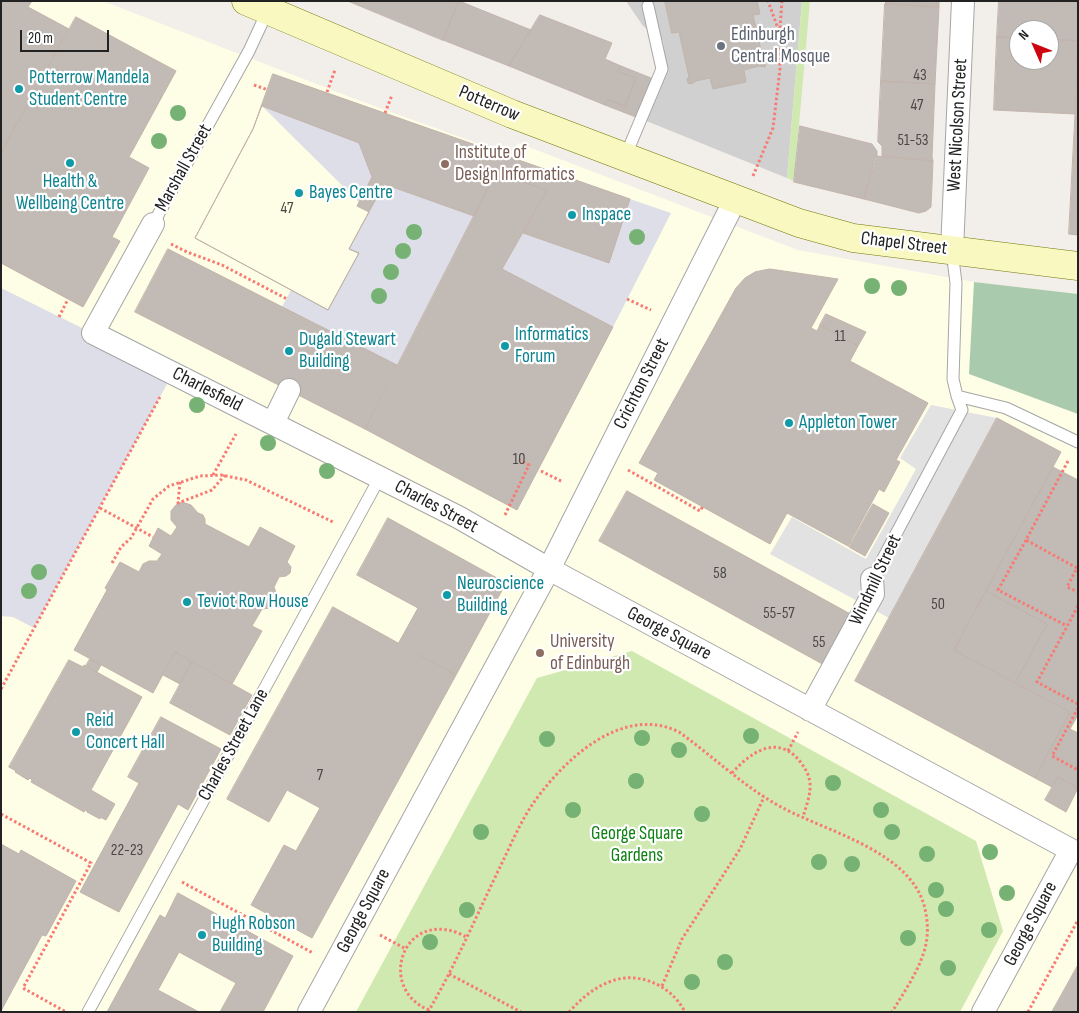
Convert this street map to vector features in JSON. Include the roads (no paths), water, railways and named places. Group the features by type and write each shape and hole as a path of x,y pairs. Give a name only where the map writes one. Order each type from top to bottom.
{"street":[{"name":"West Nicolson Street","path":"952,250 963,1"},
{"name":"Potterrow","path":"262,4 512,114 739,201"},
{"name":"Chapel Street","path":"739,201 799,223 853,238 1078,266"},
{"name":"Crichton Street","path":"549,569 739,201"},
{"name":"Marshall Street","path":"93,333 153,224"},
{"name":"Charlesfield","path":"93,333 321,447"},
{"path":"273,423 289,390"},
{"name":"Charles Street","path":"321,447 458,518 549,569"},
{"name":"George Square","path":"309,1012 549,569 1071,850 984,1012"},
{"name":"Windmill Street","path":"810,710 873,594 872,579"}],"lane":[{"name":"Marshall Street","path":"153,224 249,51 262,4"},
{"path":"625,157 662,69 648,6"},
{"name":"Windmill Street","path":"872,579 962,410 953,379 956,282 952,250"},
{"path":"958,396 1006,408 1078,442"},
{"name":"Charles Street Lane","path":"88,1012 380,477"}],"place":[{"name":"Edinburgh Central Mosque","path":"721,46"},
{"name":"Potterrow Mandela Student Centre","path":"19,89"},
{"name":"Health & Wellbeing Centre","path":"70,163"},
{"name":"Institute of Design Informatics","path":"445,164"},
{"name":"Bayes Centre","path":"299,193"},
{"name":"Inspace","path":"572,215"},
{"name":"Informatics Forum","path":"505,346"},
{"name":"Dugald Stewart Building","path":"289,351"},
{"name":"Appleton Tower","path":"789,423"},
{"name":"Neuroscience Building","path":"447,595"},
{"name":"Teviot Row House","path":"187,602"},
{"name":"University of Edinburgh","path":"540,653"},
{"name":"Reid Concert Hall","path":"76,732"},
{"name":"Hugh Robson Building","path":"202,935"}],"park label":[{"name":"George Square Gardens","path":"637,845"}]}
